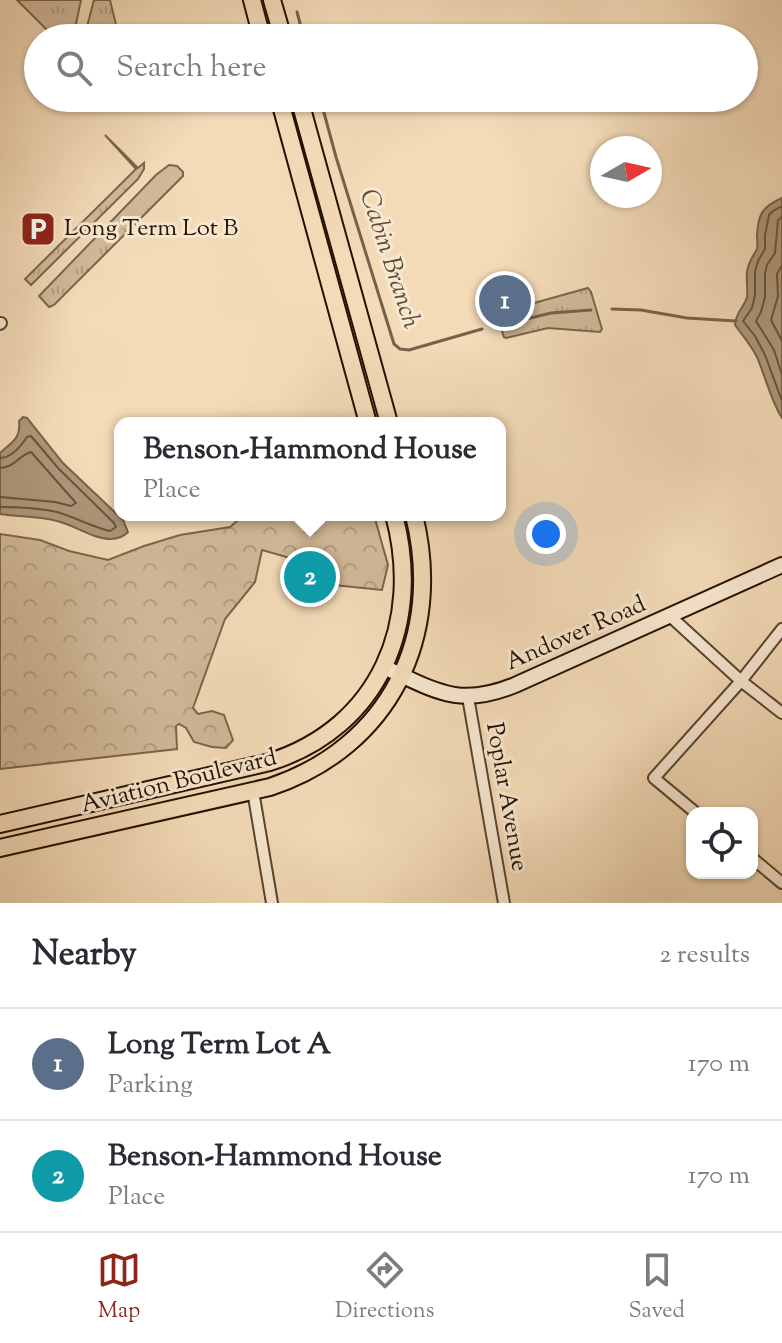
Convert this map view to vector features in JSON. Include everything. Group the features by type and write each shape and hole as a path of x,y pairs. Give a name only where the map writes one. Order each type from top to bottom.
{"main road":[{"path":"252,0 258,24"},
{"path":"272,0 279,24"},
{"path":"283,112 366,417"},
{"path":"303,112 387,417"},
{"path":"356,378 379,389"},
{"name":"Aviation Boulevard","path":"0,824 249,768 285,757 314,742 340,723 369,692 394,645 403,589 402,554 395,521"},
{"name":"Aviation Boulevard","path":"0,848 253,791 296,777 342,750 370,724 386,703 412,651 422,595 421,554 415,521"},
{"name":"Andover Road","path":"384,667 440,692 468,697 485,696 782,565"}],"street":[{"path":"670,616 741,681 782,713"},
{"path":"689,807 654,778 741,681 782,629"},
{"name":"Poplar Avenue","path":"468,697 504,903"},
{"path":"253,791 272,903"},
{"path":"758,863 782,883"}],"green space":[{"path":"17,0 81,0 76,24 41,24"},
{"path":"94,0 110,0 116,24 88,24"},
{"path":"105,135 138,168 144,163 144,169 138,179 31,285 25,279 136,169"},
{"path":"169,165 177,166 183,176 49,307 39,296"},
{"path":"588,288 602,329 600,332 548,328 504,337 498,313"},
{"path":"237,521 376,521 388,565 382,590 334,585 332,566 262,550 255,582 225,619 193,708 198,714 212,711 224,715 233,740 226,748 194,742 186,728 179,724 176,726 177,749 0,769 0,534 40,540 108,560 180,535 230,527"}],"water":[{"path":"782,198 782,418 757,357 735,325 747,297 748,268 757,249 760,217 766,208"},
{"path":"27,418 63,463 114,511 114,521 123,521 126,534 116,539 104,538 50,519 0,514 0,453 17,436 19,421"}],"waterway":[{"name":"Cabin Branch","path":"297,12 300,24"},
{"name":"Cabin Branch","path":"324,112 394,344 400,349 409,350 482,329"},
{"name":"Cabin Branch","path":"612,309 736,321"},
{"name":"Cabin Branch","path":"502,325 551,313 591,310"}],"place":[{"name":"Long Term Lot B","path":"38,229"},
{"name":"Long Term Lot A","path":"505,301"},
{"name":"Benson-Hammond House","path":"310,577"}]}
